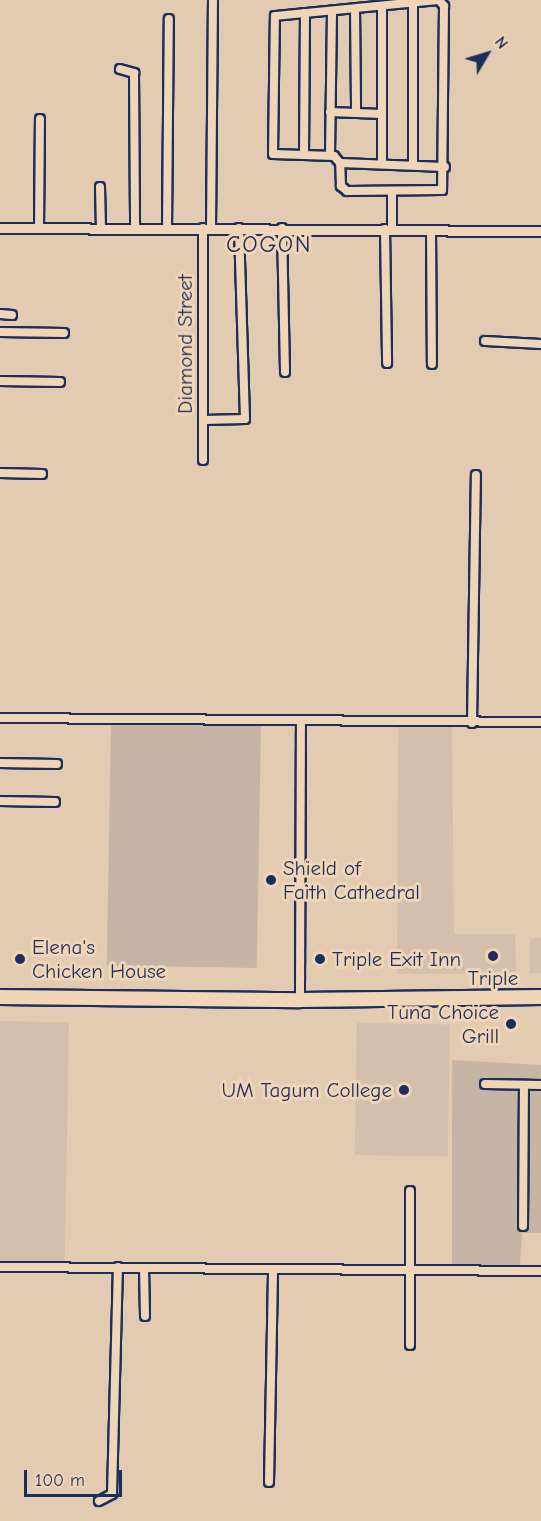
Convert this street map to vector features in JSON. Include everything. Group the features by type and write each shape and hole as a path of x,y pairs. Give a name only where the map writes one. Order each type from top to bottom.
{"highway":[{"path":"0,989 371,1000 389,996"},
{"path":"0,997 274,996 300,993 370,992 389,996 541,997"}],"street":[{"name":"Diamond Street","path":"203,460 213,0"},
{"path":"340,163 344,190 441,191 445,166 444,6 439,0 279,14 273,20 272,150 275,155 330,155 340,163 445,166"},
{"path":"413,3 413,165"},
{"path":"381,164 382,6"},
{"path":"355,9 356,112"},
{"path":"330,155 332,10"},
{"path":"304,155 305,13"},
{"path":"167,229 169,19"},
{"path":"120,69 134,74 135,229"},
{"path":"330,112 382,114"},
{"path":"39,228 40,120"},
{"path":"100,187 101,230"},
{"path":"387,363 388,229 392,192"},
{"path":"0,228 541,231"},
{"path":"203,420 245,419 239,228"},
{"path":"282,228 285,372"},
{"path":"431,230 432,364"},
{"path":"0,314 12,315"},
{"path":"0,332 64,333"},
{"path":"485,341 541,344"},
{"path":"0,381 60,382"},
{"path":"0,473 42,474"},
{"path":"472,723 476,475"},
{"path":"0,718 541,722"},
{"path":"300,720 300,993"},
{"path":"0,763 57,764"},
{"path":"0,801 55,802"},
{"path":"485,1084 541,1085"},
{"path":"523,1226 524,1085"},
{"path":"410,1191 410,1345"},
{"path":"0,1267 541,1270"},
{"path":"99,1501 112,1494 118,1268"},
{"path":"144,1268 145,1316"},
{"path":"269,1482 273,1270"}],"shaded area":[{"path":"111,721 261,724 257,968 107,965"},
{"path":"398,727 452,727 454,934 515,934 516,974 397,974"},
{"path":"530,938 541,938 541,973 530,973"},
{"path":"0,1021 69,1022 65,1264 0,1263"},
{"name":"UM Tagum College","path":"357,1023 450,1025 448,1157 355,1155"},
{"path":"452,1060 541,1065 541,1233 522,1233 520,1266 452,1266"}],"place":[{"name":"Shield of Faith Cathedral","path":"271,880"},
{"name":"Triple","path":"493,956"},
{"name":"Elena's Chicken House","path":"20,959"},
{"name":"Triple Exit Inn","path":"320,959"},
{"name":"Tuna Choice Grill","path":"511,1024"},
{"name":"UM Tagum College","path":"404,1090"}],"district":[{"name":"COGON","path":"269,245"}]}
